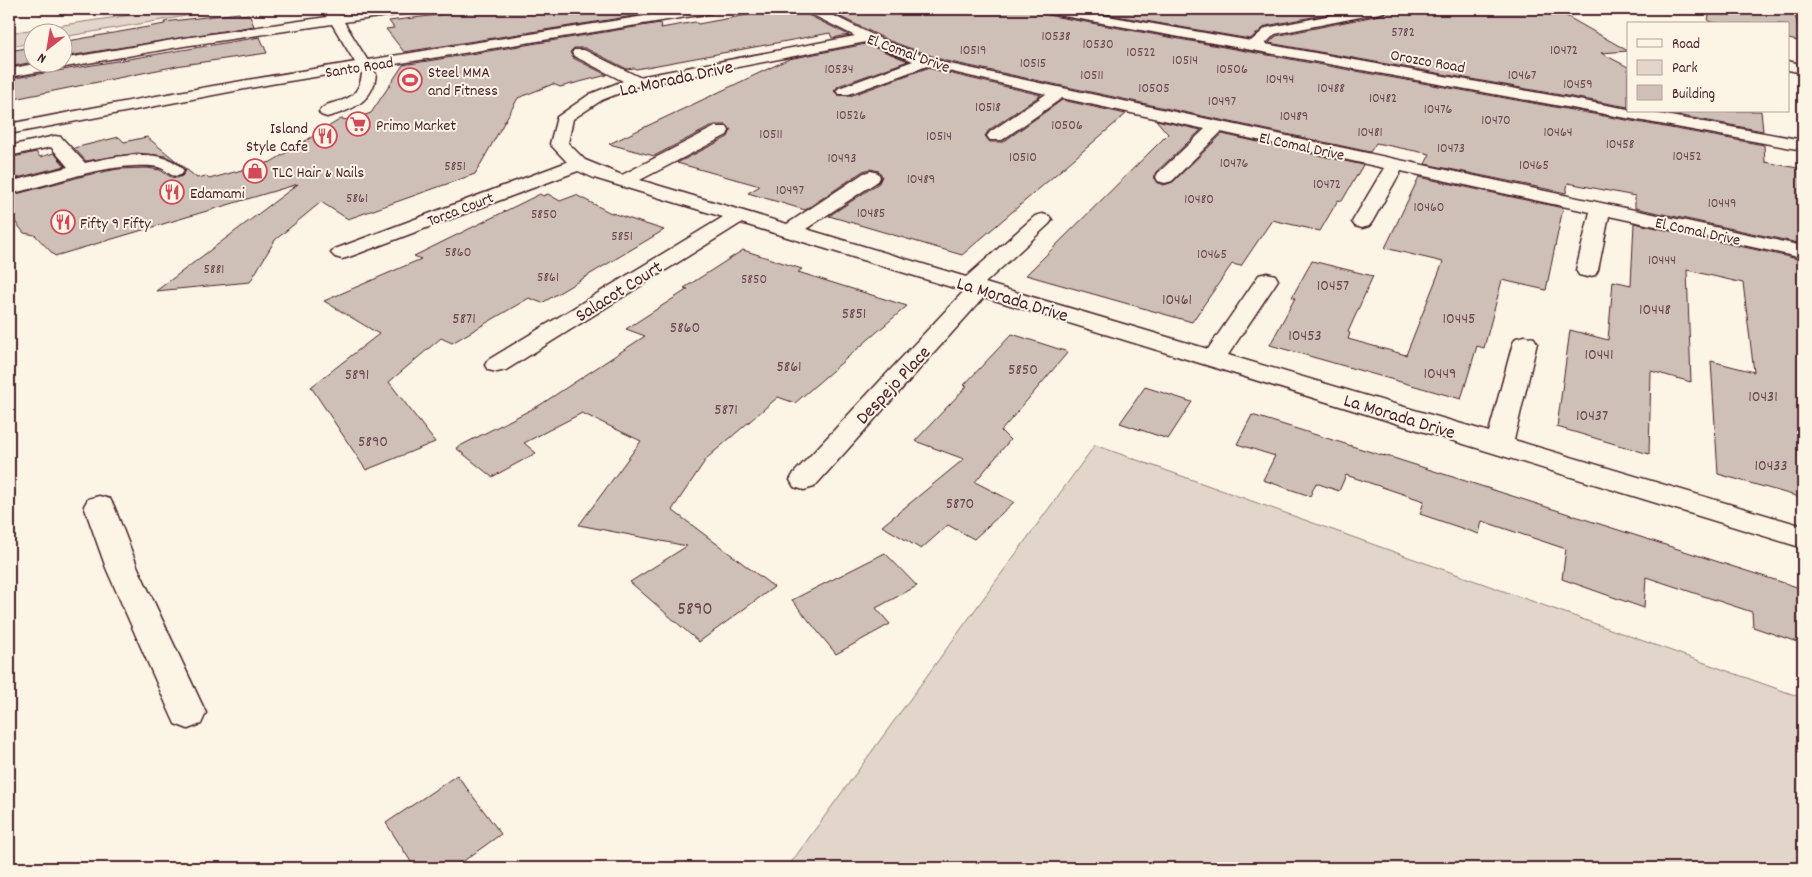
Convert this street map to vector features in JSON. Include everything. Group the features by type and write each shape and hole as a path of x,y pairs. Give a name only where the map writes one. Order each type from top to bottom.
{"street":[{"path":"322,9 330,13 336,20 369,74 366,90 355,100 327,112"},
{"path":"9,73 184,42 408,9"},
{"name":"Santo Road","path":"9,129 360,60 649,9"},
{"name":"Santo Road","path":"9,116 283,66 360,60 711,9"},
{"name":"El Comal Drive","path":"811,9 884,46 927,61 982,76 1803,252"},
{"name":"Orozco Road","path":"1047,9 1803,146"},
{"path":"1254,46 1271,31 1380,9"},
{"name":"La Morada Drive","path":"868,38 637,82 596,97 565,117 559,144 579,164 600,174 1803,536"},
{"path":"579,53 637,82"},
{"path":"844,91 927,61"},
{"path":"1790,66 1803,69"},
{"path":"996,136 1059,93"},
{"path":"1164,177 1217,127"},
{"path":"624,181 722,131"},
{"path":"9,151 55,141 81,170"},
{"path":"9,188 81,170 136,160 168,164 175,171"},
{"name":"Torca Court","path":"342,253 579,164"},
{"path":"1362,222 1395,165"},
{"path":"790,231 872,177"},
{"path":"1587,270 1601,209"},
{"name":"Salacot Court","path":"498,365 739,216"},
{"name":"Despejo Place","path":"804,480 975,286 1042,220"},
{"path":"1213,358 1267,280"},
{"path":"1498,445 1525,343"},
{"path":"98,506 122,568 188,713"}],"green space":[{"path":"171,9 205,9 209,12 72,35 72,24"},
{"path":"22,31 22,45 9,47 9,33"},
{"path":"1095,445 1803,698 1803,868 787,868"}],"building":[{"path":"486,9 659,9 659,12 404,52 386,29 394,28 389,21"},
{"path":"779,9 803,9 806,14 849,35 832,38 830,33 636,69 627,69 585,48 574,48 570,52 573,58 607,75 560,87 553,84 518,98 475,174 348,219 321,202 275,240 250,282 156,291 298,184 55,256 35,235 24,233 9,214 9,196 87,175 118,169 147,168 160,170 171,177 177,178 186,171 177,162 165,156 137,153 86,161 74,148 119,137 124,142 147,137 197,178 206,176 209,179 271,162 341,119 350,120 371,113 403,65 660,23 661,28 695,22 698,24"},
{"path":"824,9 1039,9 1041,13 1047,15 1764,145 1765,162 1803,169 1803,244 1635,208 1635,196 1568,183 1566,193 1425,164 1430,154 1376,143 1370,152 946,61 890,41"},
{"path":"1076,9 1354,9 1266,26 1250,39"},
{"path":"1388,9 1554,9 1627,50 1601,53 1627,66 1627,107 1269,43 1276,36 1386,13"},
{"path":"1710,9 1793,9 1803,42 1790,39 1790,22 1708,21"},
{"path":"239,13 240,15 249,14 254,26 72,55 72,40 165,24 164,22"},
{"path":"260,37 267,53 182,65 9,100 9,79 51,72 72,72 72,68"},
{"path":"866,44 908,61 838,86 834,91 838,95 850,96 927,68 1041,95 989,130 985,136 990,142 1003,142 1062,100 1126,114 962,255 829,216 879,183 882,176 879,171 870,169 863,171 805,210 748,193 760,186 677,163 728,137 731,130 727,125 714,125 654,156 609,144 789,59"},
{"path":"22,49 22,64 9,67 9,51"},
{"path":"1660,112 1761,112 1763,131"},
{"path":"1156,120 1201,130 1156,172 1154,176 1156,182 1164,185 1173,182 1222,134 1363,165 1342,201 1338,200 1320,231 1272,220 1241,266 1232,264 1192,322 1026,275 1168,134"},
{"path":"36,152 40,157 54,153 65,166 9,180 9,158"},
{"path":"1419,177 1563,208 1546,290 1502,280 1484,348 1477,346 1461,399 1270,345 1295,298 1292,297 1312,261 1373,276 1348,332 1350,333 1348,339 1406,355 1443,262 1385,248"},
{"path":"540,194 543,196 548,194 560,201 576,195 609,212 664,230 542,303 529,298 452,343 441,338 389,382 435,442 366,470 311,387 379,334 324,301 421,259 414,256"},
{"path":"1634,223 1803,260 1803,498 1718,474 1711,361 1754,372 1743,283 1687,270 1691,382 1651,371 1649,454 1557,427 1570,330 1608,340 1613,281 1631,285"},
{"path":"743,250 802,269 798,272 907,306 795,403 778,397 707,458 672,510 774,587 699,642 630,582 687,546 579,525 641,441 582,413 524,443 536,453 492,477 456,448 540,405 645,336 626,329 688,289 684,288"},
{"path":"1012,334 1068,352 1001,431 1010,440 975,482 1014,502 974,539 948,525 921,549 882,526 964,459 915,441 967,386 964,385"},
{"path":"1145,387 1192,402 1168,439 1120,423"},
{"path":"1252,415 1384,455 1803,589 1803,644 1753,627 1752,612 1646,577 1644,608 1562,579 1566,549 1482,521 1479,534 1420,514 1424,501 1346,475 1339,491 1316,483 1310,496 1263,480 1275,456 1237,444"},
{"path":"885,553 917,586 876,608 890,624 836,654 792,600"},
{"path":"457,775 501,834 454,868 415,868 386,823"}],"place":[{"name":"Steel MMA and Fitness","path":"410,80"},
{"name":"Primo Market","path":"358,124"},
{"name":"Island Style Cafe","path":"325,136"},
{"name":"TLC Hair & Nails","path":"255,171"},
{"name":"Edamami","path":"172,192"},
{"name":"Fifty 9 Fifty","path":"63,222"}]}
